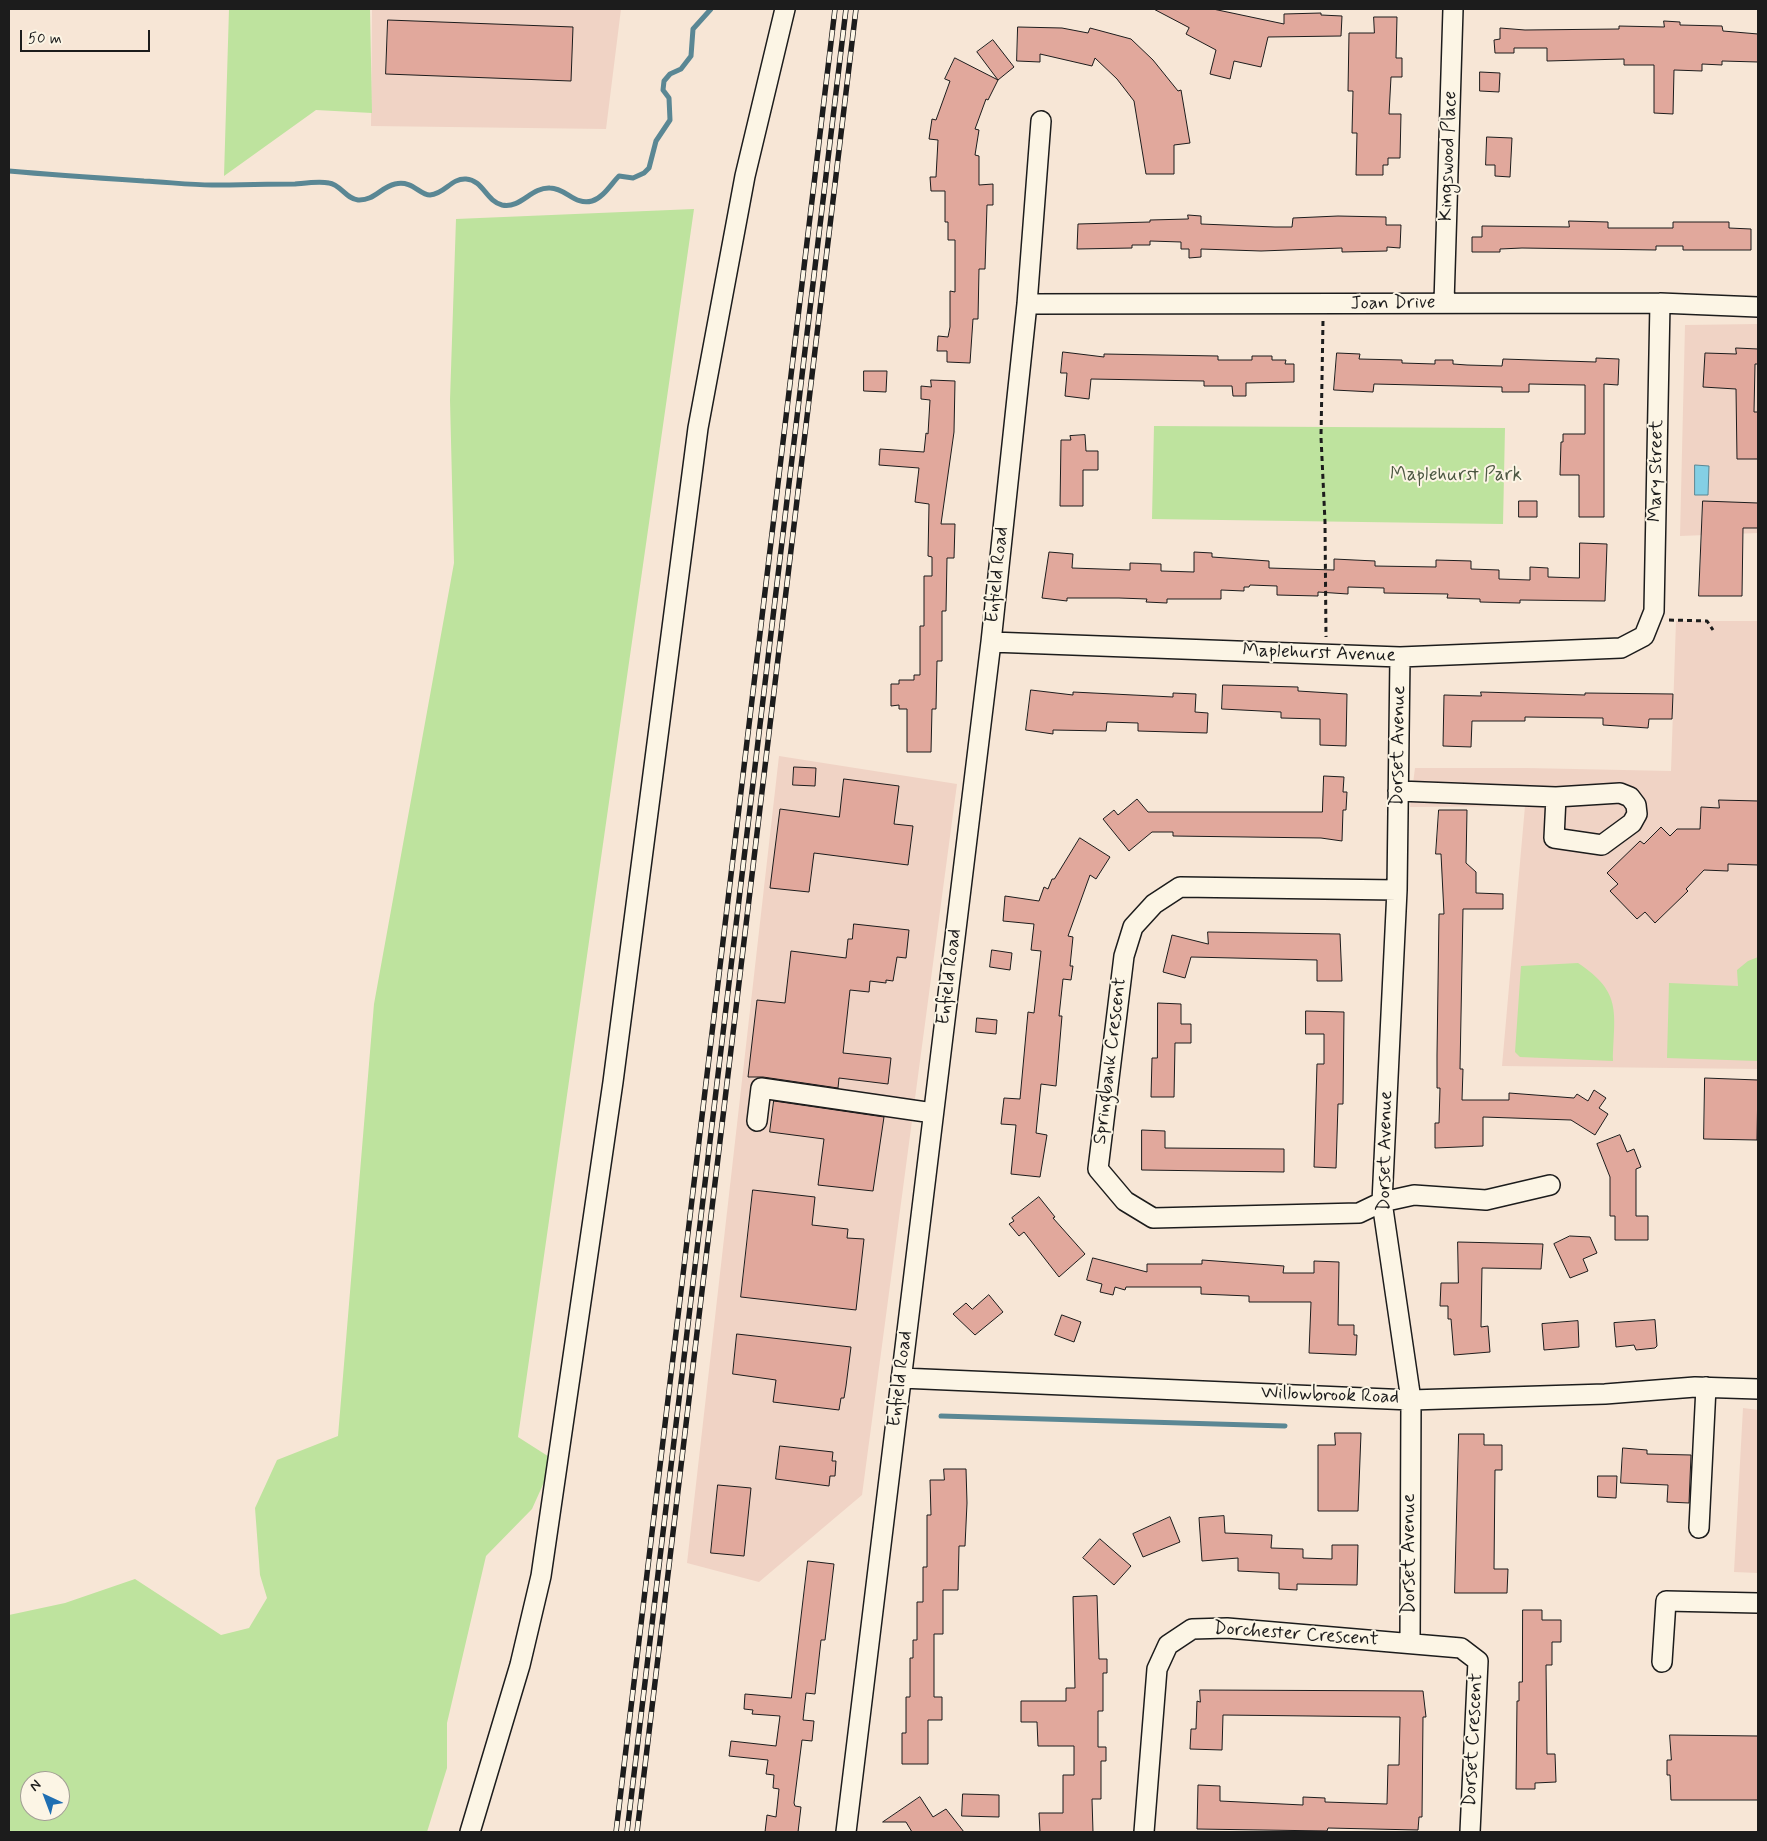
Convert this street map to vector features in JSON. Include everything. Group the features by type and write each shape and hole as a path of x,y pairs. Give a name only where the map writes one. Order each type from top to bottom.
{"street":[{"path":"470,1832 520,1665 541,1576 613,1082 698,428 745,176 785,9"},
{"name":"Kingswood Place","path":"1444,303 1453,9"},
{"name":"Enfield Road","path":"846,1832 991,642 1027,304 1041,121"},
{"name":"Joan Drive","path":"1027,304 1323,305 1444,303 1660,304 1758,307"},
{"name":"Mary Street","path":"1647,628 1654,611 1660,304"},
{"name":"Maplehurst Avenue","path":"991,642 1326,656 1400,657 1620,648 1647,628"},
{"name":"Dorset Avenue","path":"1400,657 1397,890 1382,1202 1411,1400 1410,1643"},
{"path":"1398,791 1556,797"},
{"name":"Springbank Crescent","path":"1397,890 1180,888 1154,904 1134,927 1124,956 1098,1170 1125,1201 1153,1218 1360,1213 1382,1202 1414,1195 1486,1200 1550,1185"},
{"path":"757,1121 760,1088 934,1112"},
{"name":"Willowbrook Road","path":"901,1378 1411,1400 1605,1394 1706,1387 1758,1389"},
{"path":"1699,1528 1706,1387"},
{"path":"1662,1662 1666,1601 1758,1603"},
{"name":"Dorchester Crescent","path":"1144,1832 1157,1669 1168,1644 1192,1629 1227,1628 1410,1643"},
{"name":"Dorset Crescent","path":"1410,1643 1461,1648 1478,1660 1470,1832"}],"path":[{"path":"1323,305 1321,437 1325,522 1326,656"},
{"path":"1647,628 1707,621 1713,630"}],"shaded area":[{"path":"372,9 621,9 606,129 371,126"},
{"path":"1758,324 1758,533 1680,536 1685,325"},
{"path":"1676,621 1758,621 1758,1069 1502,1066 1525,806 1410,807 1415,768 1671,771"},
{"path":"779,756 957,784 862,1495 759,1582 687,1563"},
{"path":"1743,1408 1758,1410 1758,1573 1734,1572"}],"green space":[{"path":"229,9 370,9 372,113 316,110 224,176"},
{"path":"694,209 518,1437 554,1460 532,1509 486,1556 447,1723 447,1768 427,1832 9,1832 9,1615 65,1603 135,1579 221,1635 249,1628 267,1598 260,1575 255,1508 277,1460 338,1436 374,1004 454,563 450,400 456,219"},
{"name":"Maplehurst Park","path":"1154,426 1505,428 1503,524 1152,519"},
{"path":"1758,957 1758,1061 1667,1058 1669,983 1738,986 1737,970 1748,961"},
{"path":"1578,963 1603,984 1613,1005 1613,1061 1520,1057 1515,1052 1521,966"}],"water":[{"path":"1695,465 1709,466 1708,495 1695,495"}],"building":[{"path":"1154,9 1213,9 1284,24 1284,14 1321,13 1321,15 1342,16 1341,36 1268,37 1261,67 1234,61 1230,79 1210,74 1216,50 1186,34 1189,28"},
{"path":"1374,17 1397,17 1396,58 1402,58 1402,77 1391,77 1389,114 1401,114 1400,158 1388,158 1388,165 1383,165 1383,175 1356,175 1357,133 1352,133 1353,91 1348,91 1349,33 1374,33"},
{"path":"388,20 573,27 571,81 386,74"},
{"path":"1664,21 1680,22 1680,25 1722,26 1723,31 1758,34 1758,62 1722,61 1722,65 1702,64 1702,71 1674,70 1673,114 1654,113 1654,65 1624,65 1624,59 1547,61 1547,48 1514,48 1514,53 1495,53 1494,40 1500,39 1500,28 1525,30 1619,29 1619,26 1664,27"},
{"path":"1018,27 1062,28 1088,33 1090,28 1131,39 1153,60 1178,91 1181,90 1190,143 1174,145 1174,174 1146,174 1134,101 1117,79 1095,58 1092,66 1040,54 1040,62 1017,61"},
{"path":"993,40 1014,67 998,80 977,52"},
{"path":"955,58 998,80 988,100 986,99 975,129 979,130 975,155 979,156 979,185 993,184 993,205 987,205 985,269 979,269 978,319 973,319 970,363 947,362 947,351 937,351 938,336 948,337 950,327 950,291 955,292 955,240 948,240 948,222 945,222 945,191 931,191 930,177 936,177 938,140 929,139 932,119 936,120 950,81 945,79"},
{"path":"1480,72 1500,73 1499,92 1480,91"},
{"path":"1487,137 1512,138 1510,177 1495,176 1495,165 1486,165"},
{"path":"1188,215 1201,216 1201,224 1275,227 1292,227 1293,218 1338,216 1386,217 1386,225 1401,225 1400,248 1387,247 1387,251 1342,252 1342,248 1261,251 1201,249 1201,257 1189,258 1189,249 1181,249 1181,242 1150,241 1150,245 1132,245 1132,248 1077,249 1078,224 1188,219"},
{"path":"1569,221 1608,222 1608,228 1673,228 1673,222 1729,222 1729,228 1751,229 1751,250 1683,250 1683,246 1656,246 1656,250 1522,248 1500,249 1500,252 1472,252 1472,237 1482,237 1482,226 1569,227"},
{"path":"1736,348 1758,349 1758,364 1755,364 1754,412 1758,412 1758,459 1737,459 1736,389 1703,387 1705,353 1736,354"},
{"path":"1063,352 1104,357 1104,354 1218,356 1218,360 1252,360 1252,356 1272,356 1272,360 1286,360 1285,364 1294,364 1294,382 1246,383 1246,396 1233,396 1232,386 1204,386 1204,381 1091,379 1089,399 1065,396 1067,373 1061,373"},
{"path":"1337,353 1360,354 1359,359 1402,360 1402,363 1435,364 1435,360 1453,360 1453,364 1502,366 1503,359 1596,362 1596,358 1619,359 1618,385 1604,384 1604,517 1579,517 1579,475 1560,475 1563,434 1585,434 1585,385 1529,384 1529,392 1502,392 1502,387 1374,384 1373,392 1334,390"},
{"path":"864,371 887,371 886,392 864,391"},
{"path":"931,380 955,381 954,432 941,524 955,524 954,558 947,558 946,611 942,611 942,661 937,661 936,709 932,709 931,752 907,752 907,709 899,709 899,705 891,706 891,684 899,684 899,680 914,680 914,675 920,675 920,626 924,626 924,576 932,576 932,557 928,556 929,504 915,502 919,468 879,465 880,449 924,452 926,433 928,434 930,400 921,399 921,386 931,387"},
{"path":"1085,435 1086,451 1098,451 1098,470 1083,470 1083,506 1060,506 1061,440 1071,440 1070,436"},
{"path":"1519,501 1537,501 1537,517 1519,517"},
{"path":"1703,501 1758,503 1758,528 1743,528 1742,596 1699,596"},
{"path":"1580,543 1607,544 1605,601 1520,600 1520,603 1480,602 1480,599 1447,598 1448,594 1384,593 1384,588 1348,587 1348,594 1318,592 1318,596 1277,595 1277,586 1250,585 1249,587 1244,587 1244,591 1221,590 1221,599 1167,599 1167,603 1146,602 1147,599 1067,598 1067,601 1042,598 1049,552 1073,554 1072,568 1130,570 1130,563 1161,564 1161,571 1194,572 1194,552 1212,553 1212,557 1269,561 1269,568 1334,570 1334,559 1375,561 1375,566 1436,567 1436,560 1471,561 1471,569 1499,570 1499,579 1530,580 1530,567 1548,568 1548,577 1579,578"},
{"path":"1223,685 1298,687 1298,691 1347,694 1346,746 1320,745 1320,719 1281,718 1281,712 1222,709"},
{"path":"1031,690 1073,695 1073,692 1173,697 1173,693 1196,694 1195,712 1208,713 1207,733 1138,731 1138,723 1107,722 1106,731 1053,730 1053,734 1026,730"},
{"path":"1481,692 1585,695 1585,693 1673,694 1672,719 1649,719 1648,728 1603,725 1603,718 1525,717 1525,721 1472,721 1471,747 1443,746 1444,695 1481,696"},
{"path":"794,767 816,768 815,786 793,785"},
{"path":"1324,776 1344,777 1343,792 1347,792 1346,810 1343,810 1342,841 1321,838 1173,836 1173,832 1152,832 1129,851 1103,819 1114,810 1118,815 1137,799 1148,812 1322,812"},
{"path":"844,779 899,786 894,824 913,826 908,865 814,853 809,892 770,888 780,809 839,817"},
{"path":"1719,800 1758,801 1758,865 1728,864 1728,871 1704,870 1686,889 1688,891 1655,923 1645,912 1637,919 1610,891 1618,884 1607,873 1640,841 1644,844 1661,827 1670,836 1677,829 1700,829 1701,807 1719,808"},
{"path":"1439,810 1467,810 1466,863 1476,872 1476,893 1503,894 1503,909 1463,909 1460,1069 1463,1069 1462,1100 1509,1100 1509,1093 1574,1098 1577,1094 1588,1101 1594,1090 1606,1098 1599,1108 1608,1114 1595,1135 1571,1120 1483,1117 1483,1146 1435,1148 1435,1123 1439,1123 1440,1088 1437,1088 1439,914 1444,914 1441,854 1436,854"},
{"path":"1080,838 1110,857 1096,879 1090,875 1068,936 1073,937 1070,966 1073,966 1071,980 1063,979 1059,1016 1062,1016 1056,1086 1041,1084 1036,1133 1047,1135 1040,1177 1011,1174 1016,1125 1001,1124 1004,1098 1020,1099 1028,1012 1034,1013 1041,951 1031,950 1034,924 1003,921 1005,896 1039,901 1044,887 1048,889 1052,879 1054,879"},
{"path":"854,924 909,930 906,958 897,957 893,981 886,980 886,983 870,981 869,992 850,990 843,1053 891,1058 888,1084 839,1078 838,1088 763,1077 748,1077 757,1000 785,1003 791,951 846,958 848,939 852,939"},
{"path":"1208,932 1340,934 1342,981 1317,981 1317,960 1191,957 1185,978 1163,972 1172,935 1208,944"},
{"path":"992,950 1012,953 1010,970 990,967"},
{"path":"1158,1003 1181,1004 1181,1024 1191,1024 1191,1043 1175,1043 1174,1097 1151,1097 1152,1058 1157,1058"},
{"path":"1306,1011 1344,1012 1343,1104 1338,1104 1336,1168 1314,1167 1317,1064 1324,1064 1324,1034 1306,1034"},
{"path":"977,1018 997,1020 996,1034 976,1032"},
{"path":"1705,1078 1758,1080 1757,1140 1704,1139"},
{"path":"774,1101 884,1117 873,1191 818,1185 824,1139 770,1132"},
{"path":"1142,1130 1165,1131 1165,1148 1284,1149 1284,1172 1142,1170"},
{"path":"1620,1135 1627,1152 1634,1149 1641,1167 1636,1169 1636,1216 1648,1216 1648,1240 1615,1240 1615,1216 1610,1216 1610,1177 1597,1144"},
{"path":"753,1190 815,1197 812,1225 848,1229 847,1238 864,1239 856,1310 741,1297"},
{"path":"1039,1197 1055,1217 1053,1218 1085,1254 1059,1277 1024,1232 1019,1236 1009,1224 1014,1221 1012,1218"},
{"path":"1570,1236 1590,1237 1597,1253 1583,1259 1588,1271 1570,1278 1554,1244"},
{"path":"1458,1242 1543,1244 1541,1269 1482,1268 1481,1327 1488,1326 1490,1352 1454,1355 1451,1319 1448,1319 1448,1306 1440,1306 1441,1283 1458,1283"},
{"path":"1093,1258 1147,1272 1147,1264 1202,1264 1202,1260 1284,1266 1283,1273 1314,1273 1314,1261 1339,1262 1338,1325 1354,1325 1354,1335 1357,1335 1356,1355 1309,1353 1311,1302 1249,1302 1249,1296 1201,1294 1201,1287 1126,1287 1125,1290 1115,1287 1113,1295 1100,1292 1102,1284 1087,1280"},
{"path":"989,1295 1003,1312 975,1335 953,1314 966,1303 972,1309"},
{"path":"1062,1315 1081,1322 1074,1342 1055,1335"},
{"path":"1655,1320 1657,1346 1655,1348 1636,1350 1634,1345 1616,1347 1614,1323"},
{"path":"1578,1321 1579,1347 1544,1350 1542,1324"},
{"path":"737,1334 851,1347 844,1398 841,1398 839,1410 773,1402 776,1380 733,1374"},
{"path":"1335,1433 1361,1433 1358,1511 1318,1511 1318,1445 1335,1445"},
{"path":"1459,1434 1484,1434 1484,1445 1502,1445 1502,1470 1495,1470 1494,1569 1508,1569 1507,1593 1455,1593"},
{"path":"780,1446 833,1452 832,1461 836,1461 835,1476 830,1476 829,1486 776,1479"},
{"path":"1623,1448 1647,1450 1647,1454 1691,1455 1689,1503 1667,1502 1668,1485 1621,1483"},
{"path":"944,1469 966,1469 967,1503 965,1546 959,1546 958,1590 943,1590 943,1634 934,1634 934,1697 942,1697 942,1720 928,1720 928,1764 902,1764 902,1733 906,1733 906,1697 910,1697 910,1658 913,1658 913,1640 917,1640 917,1602 923,1602 923,1567 927,1567 927,1515 931,1515 930,1480 944,1480"},
{"path":"1598,1476 1617,1476 1616,1498 1598,1497"},
{"path":"718,1485 751,1488 744,1556 711,1553"},
{"path":"1224,1516 1225,1533 1272,1535 1271,1548 1303,1549 1303,1558 1332,1559 1332,1545 1358,1545 1357,1585 1297,1584 1297,1590 1279,1589 1279,1573 1238,1571 1238,1558 1202,1561 1199,1518"},
{"path":"1170,1517 1180,1542 1143,1557 1133,1534"},
{"path":"1100,1539 1131,1566 1114,1585 1083,1558"},
{"path":"808,1561 834,1564 825,1640 821,1640 815,1694 806,1693 803,1720 814,1721 812,1741 802,1740 794,1803 795,1806 801,1807 798,1832 765,1832 767,1815 776,1817 779,1789 773,1788 774,1775 766,1774 768,1760 729,1756 731,1741 776,1746 780,1716 752,1714 753,1710 744,1709 745,1694 791,1698"},
{"path":"1097,1596 1099,1659 1107,1659 1107,1673 1103,1673 1103,1711 1098,1711 1098,1747 1106,1747 1106,1761 1101,1761 1101,1799 1092,1799 1093,1832 1040,1832 1039,1813 1063,1813 1063,1775 1074,1775 1074,1746 1038,1746 1037,1722 1021,1722 1021,1701 1066,1701 1066,1688 1075,1688 1073,1597"},
{"path":"1523,1610 1542,1610 1542,1620 1561,1620 1561,1642 1552,1642 1552,1665 1546,1665 1547,1754 1555,1754 1556,1782 1535,1783 1535,1789 1516,1789 1517,1701 1519,1701 1519,1682 1522,1682"},
{"path":"1200,1690 1423,1691 1426,1717 1423,1717 1422,1817 1419,1817 1418,1830 1328,1828 1327,1831 1197,1829 1198,1785 1220,1786 1220,1801 1303,1805 1303,1797 1325,1798 1325,1802 1387,1804 1388,1765 1399,1765 1400,1717 1223,1715 1222,1750 1190,1749 1191,1729 1196,1729 1197,1701 1200,1702"},
{"path":"1670,1735 1758,1736 1758,1800 1671,1800 1670,1775 1667,1775 1667,1760 1671,1760"},
{"path":"963,1794 999,1795 999,1817 962,1816"},
{"path":"920,1797 933,1817 946,1809 964,1832 912,1832 906,1822 883,1822"}],"waterway":[{"path":"9,171 204,185 325,182 333,184 350,197 358,200 364,200 390,186 401,183 430,195 440,192 456,181 466,179 477,183 492,199 502,205 515,204 537,191 550,188 581,201 592,201 603,194 619,176 633,178 644,173 649,168 656,141 670,120 669,98 663,90 664,81 670,74 681,69 691,56 693,29 711,9"},
{"path":"941,1416 1285,1426"}],"railway":[{"path":"616,1832 835,9"},
{"path":"627,1832 846,9"},
{"path":"637,1832 856,9"}]}
